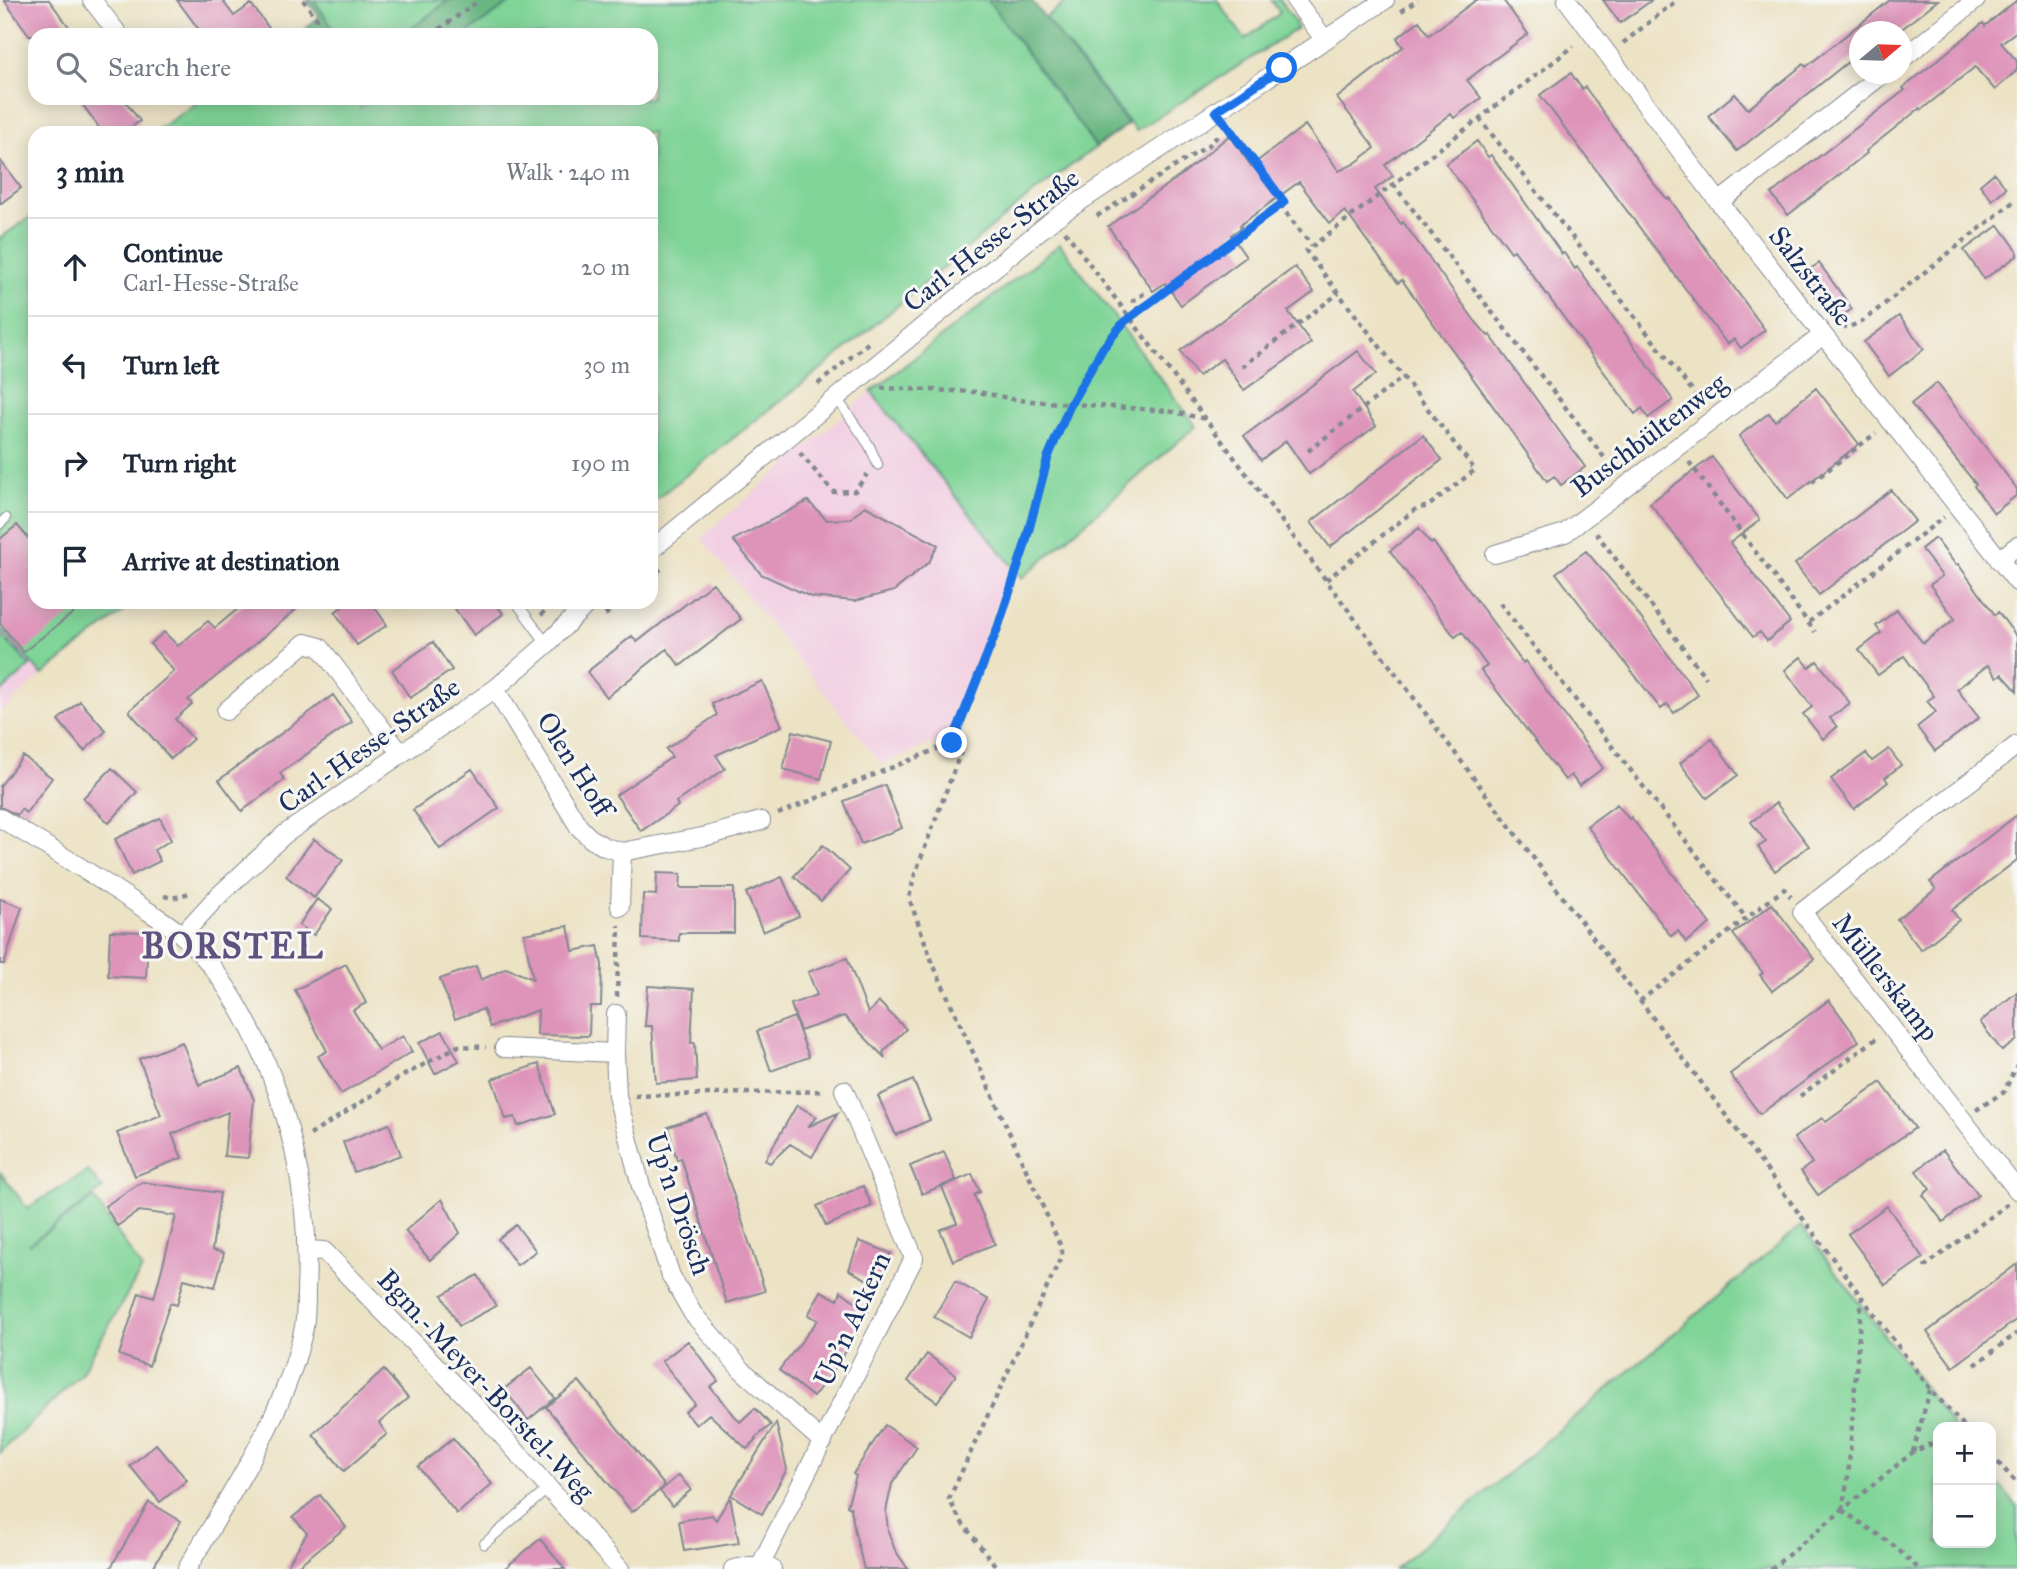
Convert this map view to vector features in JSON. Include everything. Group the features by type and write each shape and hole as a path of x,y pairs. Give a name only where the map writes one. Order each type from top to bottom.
{"street":[{"path":"92,0 114,28"},
{"path":"1295,0 1325,40"},
{"name":"Carl-Hesse-Straße","path":"658,544 1055,218 1385,0"},
{"name":"Salzstraße","path":"1567,0 1719,202 2017,582"},
{"path":"1912,51 1976,0"},
{"path":"1719,202 1870,84"},
{"name":"Buschbültenweg","path":"1495,554 1565,533 1823,335"},
{"path":"1999,560 2017,546"},
{"name":"Carl-Hesse-Straße","path":"182,935 216,898 285,834 495,689 582,609"},
{"path":"226,711 305,643 320,647 401,754"},
{"name":"Olen Hoff","path":"495,689 579,827 604,847 622,852 707,836 761,821"},
{"name":"Müllerskamp","path":"2017,745 1802,912 2017,1190"},
{"path":"0,818 91,873 182,935 206,959 233,997 265,1058 283,1105 294,1145 307,1250 304,1325 290,1375 262,1437 187,1569"},
{"name":"Olen Hoff","path":"620,907 622,852"},
{"name":"Up'n Drösch","path":"616,1014 617,1096 641,1186 671,1276 693,1314 742,1370 824,1442"},
{"path":"504,1048 615,1054"},
{"name":"Up'n Ackern","path":"766,1566 914,1258 844,1090"},
{"name":"Bgm.-Meyer-Borstel-Weg","path":"307,1250 324,1251 484,1415 620,1569"},
{"path":"733,1569 766,1566"}],"lane":[{"path":"836,397 869,445 878,465"},
{"path":"521,609 547,643"},
{"path":"484,1544 549,1488"}],"path":[{"path":"303,0 324,28"},
{"path":"441,28 480,0"},
{"path":"1608,54 1677,0"},
{"path":"1326,580 1417,508 1427,507 1475,470 1306,251 1574,46"},
{"path":"761,821 952,743 998,627 1024,548 1048,457 1071,403 1103,348 1114,332 1129,318 1284,202 1216,111"},
{"path":"1479,118 1695,394"},
{"path":"1393,184 1607,461"},
{"path":"1823,335 1834,327 1849,327 1863,321 2017,200"},
{"path":"1280,205 1312,246"},
{"path":"1067,233 1931,1390 1960,1422"},
{"path":"1140,310 1133,301 1146,292"},
{"path":"1241,367 1339,293"},
{"path":"1308,451 1403,377"},
{"path":"880,388 978,392 1018,400 1169,411 1206,419"},
{"path":"1812,482 1880,430"},
{"path":"800,453 833,492 855,491 864,476 878,465"},
{"path":"1685,458 1815,632"},
{"path":"1809,622 1946,516"},
{"path":"1593,529 1706,677"},
{"path":"1500,603 1746,918"},
{"path":"952,743 960,754 915,874 909,898 933,964 1056,1236 1062,1255 949,1499 960,1520 998,1569"},
{"path":"1640,1000 1784,889"},
{"path":"616,1014 620,907"},
{"path":"1800,1096 1891,1027"},
{"path":"308,1136 399,1078 458,1046 504,1048"},
{"path":"1976,1111 2004,1092 2017,1065"},
{"path":"617,1096 844,1090"},
{"path":"1924,1267 2017,1197"},
{"path":"1842,1510 1848,1478 1862,1295"},
{"path":"1975,1365 2017,1333"},
{"path":"1913,1452 1931,1390"},
{"path":"1771,1569 1913,1452 1933,1444"},
{"path":"1996,1460 2017,1483"},
{"path":"1842,1510 1893,1545 1919,1569"}],"shaded area":[{"path":"871,392 1011,564 945,739 881,764 701,538"},
{"path":"0,628 42,675 0,713"}],"green space":[{"path":"307,0 314,0 332,28 306,28 319,16"},
{"path":"314,0 449,0 412,28 332,28"},
{"path":"449,0 514,0 474,28 412,28"},
{"path":"514,0 988,0 1096,147 1026,199 836,357 658,497 658,126 163,126 194,105 658,105 658,28 474,28"},
{"path":"988,0 1031,0 1128,124 1096,147"},
{"path":"1069,0 1217,0 1245,39 1280,13 1271,0 1280,0 1295,21 1297,29 1136,131 1045,18"},
{"path":"28,219 28,609 127,609 42,675 0,628 0,238"},
{"path":"1060,244 1196,426 1022,578 871,392"},
{"path":"0,633 30,666 0,693"},
{"path":"88,1171 103,1189 28,1245 94,1198 142,1269 80,1375 0,1453 0,1172 27,1208"},
{"path":"1801,1226 1950,1422 1933,1422 1933,1548 1996,1548 1996,1481 2017,1506 2017,1569 1395,1569"}],"building":[{"path":"4,0 49,0 70,28 28,28 28,34"},
{"path":"177,0 222,0 234,16 251,4 269,28 198,28"},
{"path":"1476,0 1503,0 1528,34 1467,80 1481,98 1454,118 1451,114 1385,165 1393,176 1375,189 1401,224 1403,222 1475,321 1490,335 1585,467 1561,485 1554,476 1547,481 1402,280 1398,283 1345,211 1330,223 1299,182 1240,225 1242,227 1231,235 1246,257 1181,305 1165,283 1153,291 1108,226 1180,176 1230,135 1251,166 1305,125 1339,171 1354,164 1375,148 1337,98 1403,47 1397,38 1419,21 1429,35"},
{"path":"1603,0 1652,0 1620,23"},
{"path":"1890,0 1938,0 1912,21 1864,21"},
{"path":"2017,0 2017,31 2001,43 2017,61 2017,70 1995,90 1975,67 1788,215 1771,194 1905,90 1903,88 1912,84 1912,81 1983,23 1985,26"},
{"path":"1849,33 1849,61 1737,151 1708,116 1735,94 1748,109 1804,64 1806,67"},
{"path":"1571,73 1582,89 1585,87 1655,185 1669,198 1765,330 1741,348 1734,339 1727,344 1540,95"},
{"path":"83,105 128,105 140,121 133,126 98,126"},
{"path":"1477,141 1488,157 1491,155 1562,254 1564,253 1575,269 1577,267 1673,400 1648,418 1642,408 1635,414 1514,250 1511,252 1446,164"},
{"path":"0,160 21,188 0,204"},
{"path":"1994,173 2006,188 1992,200 1980,185"},
{"path":"1999,225 2017,250 2017,256 1984,279 1964,250"},
{"path":"1819,263 1852,309 1834,322 1801,275"},
{"path":"1295,267 1314,292 1288,311 1311,343 1244,390 1222,359 1198,376 1180,351"},
{"path":"1899,316 1924,349 1889,376 1864,342"},
{"path":"1358,351 1376,374 1353,392 1376,426 1309,474 1286,441 1261,460 1244,436"},
{"path":"1937,383 2017,489 2017,495 1994,513 1974,486 1976,484 1911,404"},
{"path":"1816,388 1859,444 1788,499 1739,436 1769,413 1775,421"},
{"path":"1423,435 1442,460 1330,547 1311,522"},
{"path":"1712,457 1760,520 1730,543 1790,622 1767,641 1760,632 1753,637 1650,503"},
{"path":"1891,490 1915,521 1819,595 1795,564"},
{"path":"808,501 827,520 850,519 865,506 938,545 929,562 894,591 855,601 811,597 761,574 733,540"},
{"path":"17,525 28,538 28,609 70,609 73,613 23,652 0,623 0,539"},
{"path":"1419,528 1431,544 1433,542 1523,663 1525,661 1603,768 1579,786 1571,775 1565,780 1481,670 1487,666 1462,632 1455,637 1390,551"},
{"path":"1935,538 1956,565 1958,564 1995,615 1998,612 2017,637 2017,691 2002,674 1997,677 1988,665 1957,689 1979,718 1935,751 1917,727 1936,712 1927,701 1934,696 1904,656 1878,675 1859,650 1881,633 1876,626 1897,610 1923,643 1955,619 1930,585 1942,576 1921,549"},
{"path":"1586,551 1626,598 1698,695 1674,713 1667,704 1661,709 1556,573"},
{"path":"713,583 741,619 680,666 667,649 607,697 587,672 632,636 637,642"},
{"path":"238,609 297,609 188,700 192,704 175,719 193,739 171,759 129,711 174,671 150,644 164,632 178,646 208,621 215,628"},
{"path":"339,609 376,609 387,625 357,645 335,612"},
{"path":"455,609 500,609 503,614 474,635"},
{"path":"433,642 452,670 410,698 392,670"},
{"path":"1801,657 1809,667 1817,661 1850,703 1830,718 1837,727 1823,739 1803,714 1812,707 1785,670"},
{"path":"762,681 782,726 716,755 725,769 676,802 678,806 641,831 616,795 672,757 666,749 717,715 712,704"},
{"path":"333,695 352,722 280,773 284,780 242,811 219,780"},
{"path":"80,701 106,731 84,751 58,720"},
{"path":"793,731 831,741 821,779 783,769"},
{"path":"1712,739 1738,775 1707,798 1680,763"},
{"path":"1889,749 1901,765 1885,778 1888,782 1854,809 1831,779 1866,753 1872,761"},
{"path":"23,756 52,778 26,813 21,809 17,815 0,807 0,786"},
{"path":"112,768 137,792 109,823 83,798"},
{"path":"472,769 499,808 440,849 413,810"},
{"path":"885,785 902,828 861,844 844,801"},
{"path":"1776,803 1809,846 1775,871 1758,847 1766,842 1751,822"},
{"path":"1617,804 1629,819 1631,817 1710,924 1686,942 1678,931 1671,936 1587,826"},
{"path":"2017,815 2017,860 1952,910 1959,920 1921,950 1897,919 1936,889 1930,882"},
{"path":"160,818 171,840 154,850 160,861 132,875 115,839"},
{"path":"314,839 343,860 314,898 286,876"},
{"path":"823,845 850,870 821,901 794,876"},
{"path":"657,873 681,874 680,888 734,888 734,933 679,933 679,941 642,939 643,894 656,895"},
{"path":"782,877 799,916 763,932 746,893"},
{"path":"0,899 22,907 4,964 0,964"},
{"path":"317,899 332,909 314,935 299,925"},
{"path":"1772,904 1814,959 1772,991 1760,975 1763,973 1733,934"},
{"path":"568,926 573,951 598,946 602,965 601,1006 590,1006 589,1036 537,1035 538,1010 490,1027 483,1009 455,1019 440,979 476,966 481,980 506,968 533,979 524,934"},
{"path":"110,931 148,932 146,978 108,976"},
{"path":"847,958 868,1013 879,1002 906,1029 883,1052 885,1058 844,1016 800,1031 791,1004 817,995 808,972"},
{"path":"346,964 366,1003 353,1010 378,1050 403,1036 412,1052 341,1094 318,1056 327,1051 295,990"},
{"path":"648,986 694,989 691,1043 695,1043 697,1080 656,1083 652,1026 645,1026"},
{"path":"2017,992 2017,1040 2002,1051 1980,1022"},
{"path":"1829,1000 1859,1041 1760,1114 1730,1074"},
{"path":"794,1017 809,1057 771,1071 757,1031"},
{"path":"443,1031 459,1061 435,1074 419,1043"},
{"path":"182,1042 199,1085 241,1068 254,1100 248,1158 224,1156 228,1112 172,1134 182,1158 135,1176 117,1133 161,1115 139,1059"},
{"path":"539,1064 555,1114 518,1126 515,1117 506,1119 492,1079"},
{"path":"913,1080 930,1120 896,1135 878,1096"},
{"path":"1881,1082 1915,1128 1818,1195 1801,1171 1812,1163 1794,1138 1822,1118 1826,1122"},
{"path":"797,1105 817,1117 807,1127 838,1113 812,1157 790,1144 770,1163 765,1160"},
{"path":"707,1114 765,1291 727,1303 681,1158 677,1160 668,1127"},
{"path":"389,1124 401,1155 354,1172 343,1142"},
{"path":"1943,1150 1978,1195 1943,1222 1923,1195 1930,1189 1916,1171"},
{"path":"944,1152 956,1180 922,1194 910,1166"},
{"path":"972,1174 980,1192 974,1195 995,1244 953,1261 940,1230 957,1223 942,1187"},
{"path":"142,1182 220,1193 212,1250 224,1253 215,1287 184,1279 177,1305 170,1303 149,1366 119,1355 139,1293 154,1298 176,1216 139,1211 117,1226 105,1206"},
{"path":"863,1186 872,1206 826,1226 817,1206"},
{"path":"442,1199 460,1233 430,1260 405,1231"},
{"path":"1887,1206 1923,1258 1885,1285 1848,1234"},
{"path":"516,1225 536,1251 517,1265 498,1239"},
{"path":"859,1241 891,1253 879,1286 849,1270"},
{"path":"2017,1264 2017,1319 1953,1367 1927,1332"},
{"path":"478,1275 496,1306 459,1326 442,1295"},
{"path":"955,1281 989,1300 969,1337 934,1317"},
{"path":"821,1291 838,1300 841,1291 868,1311 841,1360 813,1397 779,1370 818,1320 808,1315"},
{"path":"688,1341 718,1381 710,1387 740,1422 755,1408 771,1425 755,1438 747,1449 709,1414 696,1425 685,1412 695,1404 662,1361"},
{"path":"927,1354 956,1375 937,1402 908,1381"},
{"path":"531,1368 555,1398 528,1420 504,1389"},
{"path":"384,1370 408,1398 379,1423 387,1434 344,1471 313,1434"},
{"path":"579,1381 665,1486 632,1512 546,1407"},
{"path":"776,1423 787,1469 762,1514 731,1495"},
{"path":"885,1425 917,1447 892,1484 886,1511 888,1531 895,1550 908,1569 864,1569 851,1508 847,1506 856,1476 853,1474"},
{"path":"453,1438 492,1484 457,1514 418,1467"},
{"path":"156,1444 187,1480 160,1502 130,1466"},
{"path":"679,1475 691,1490 672,1506 660,1491"},
{"path":"320,1495 346,1527 294,1569 285,1569 307,1533 293,1517"},
{"path":"730,1497 739,1543 684,1551 679,1521 712,1515 716,1520"},
{"path":"149,1502 181,1521 152,1569 110,1569"},
{"path":"540,1539 565,1569 504,1569"}],"district":[{"name":"BORSTEL","path":"233,946"}],"route":[{"path":"952,743 998,627 1024,548 1048,457 1071,403 1103,348 1124,322 1284,202 1216,111 1282,68"}]}
